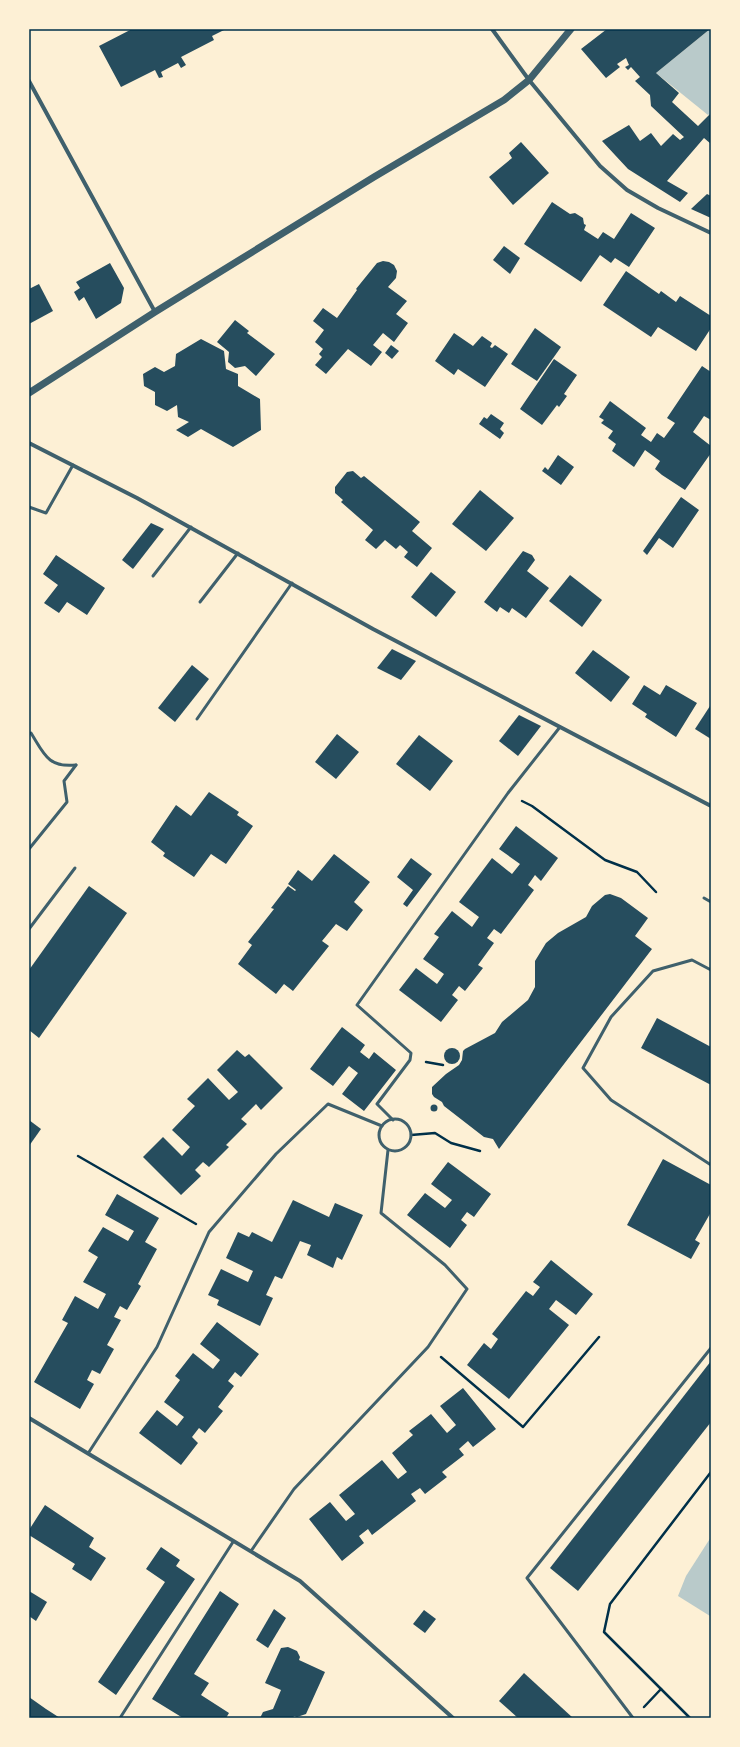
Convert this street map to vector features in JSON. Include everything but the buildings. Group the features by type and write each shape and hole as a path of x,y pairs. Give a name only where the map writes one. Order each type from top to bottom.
{"street":[{"path":"492,29 529,80 600,166 627,190 658,208 711,233"},
{"path":"29,394 155,312 374,177 504,100 529,80 572,29"},
{"path":"29,81 155,312"},
{"path":"29,443 191,527 373,629 711,806"},
{"path":"29,1418 89,1452 233,1542 251,1551 300,1581 452,1718"}],"lane":[{"path":"29,507 46,513 73,465"},
{"path":"153,576 191,527"},
{"path":"200,602 238,553"},
{"path":"197,719 292,583"},
{"path":"393,1120 377,1104 410,1060 411,1053 357,1005 508,793 560,727"},
{"path":"29,849 67,802 64,781 76,765 62,766 49,760 31,733"},
{"path":"29,929 75,868"},
{"path":"704,898 711,902"},
{"path":"711,970 692,960 653,971 611,1017 583,1068 611,1100 711,1165"},
{"path":"89,1452 157,1347 209,1232 276,1154 328,1104 382,1126"},
{"path":"393,1120 400,1120 406,1123 410,1129 410,1142 402,1150 388,1150 379,1139 382,1126 393,1120"},
{"path":"251,1551 294,1490 428,1346 467,1289 444,1265 381,1213 388,1150"},
{"path":"633,1718 527,1578 711,1348"},
{"path":"120,1718 233,1542"}],"path":[{"path":"508,793 532,806 605,860 637,872 656,892"},
{"path":"411,1135 435,1133 452,1143 480,1151"},
{"path":"78,1156 209,1232"},
{"path":"428,1346 523,1427 599,1337"},
{"path":"690,1718 604,1632 610,1604 711,1472"},
{"path":"639,1712 661,1688"}],"shaded area":[{"path":"710,29 711,113 708,115 656,73"},
{"path":"711,1537 710,1616 678,1596 686,1576"}]}
